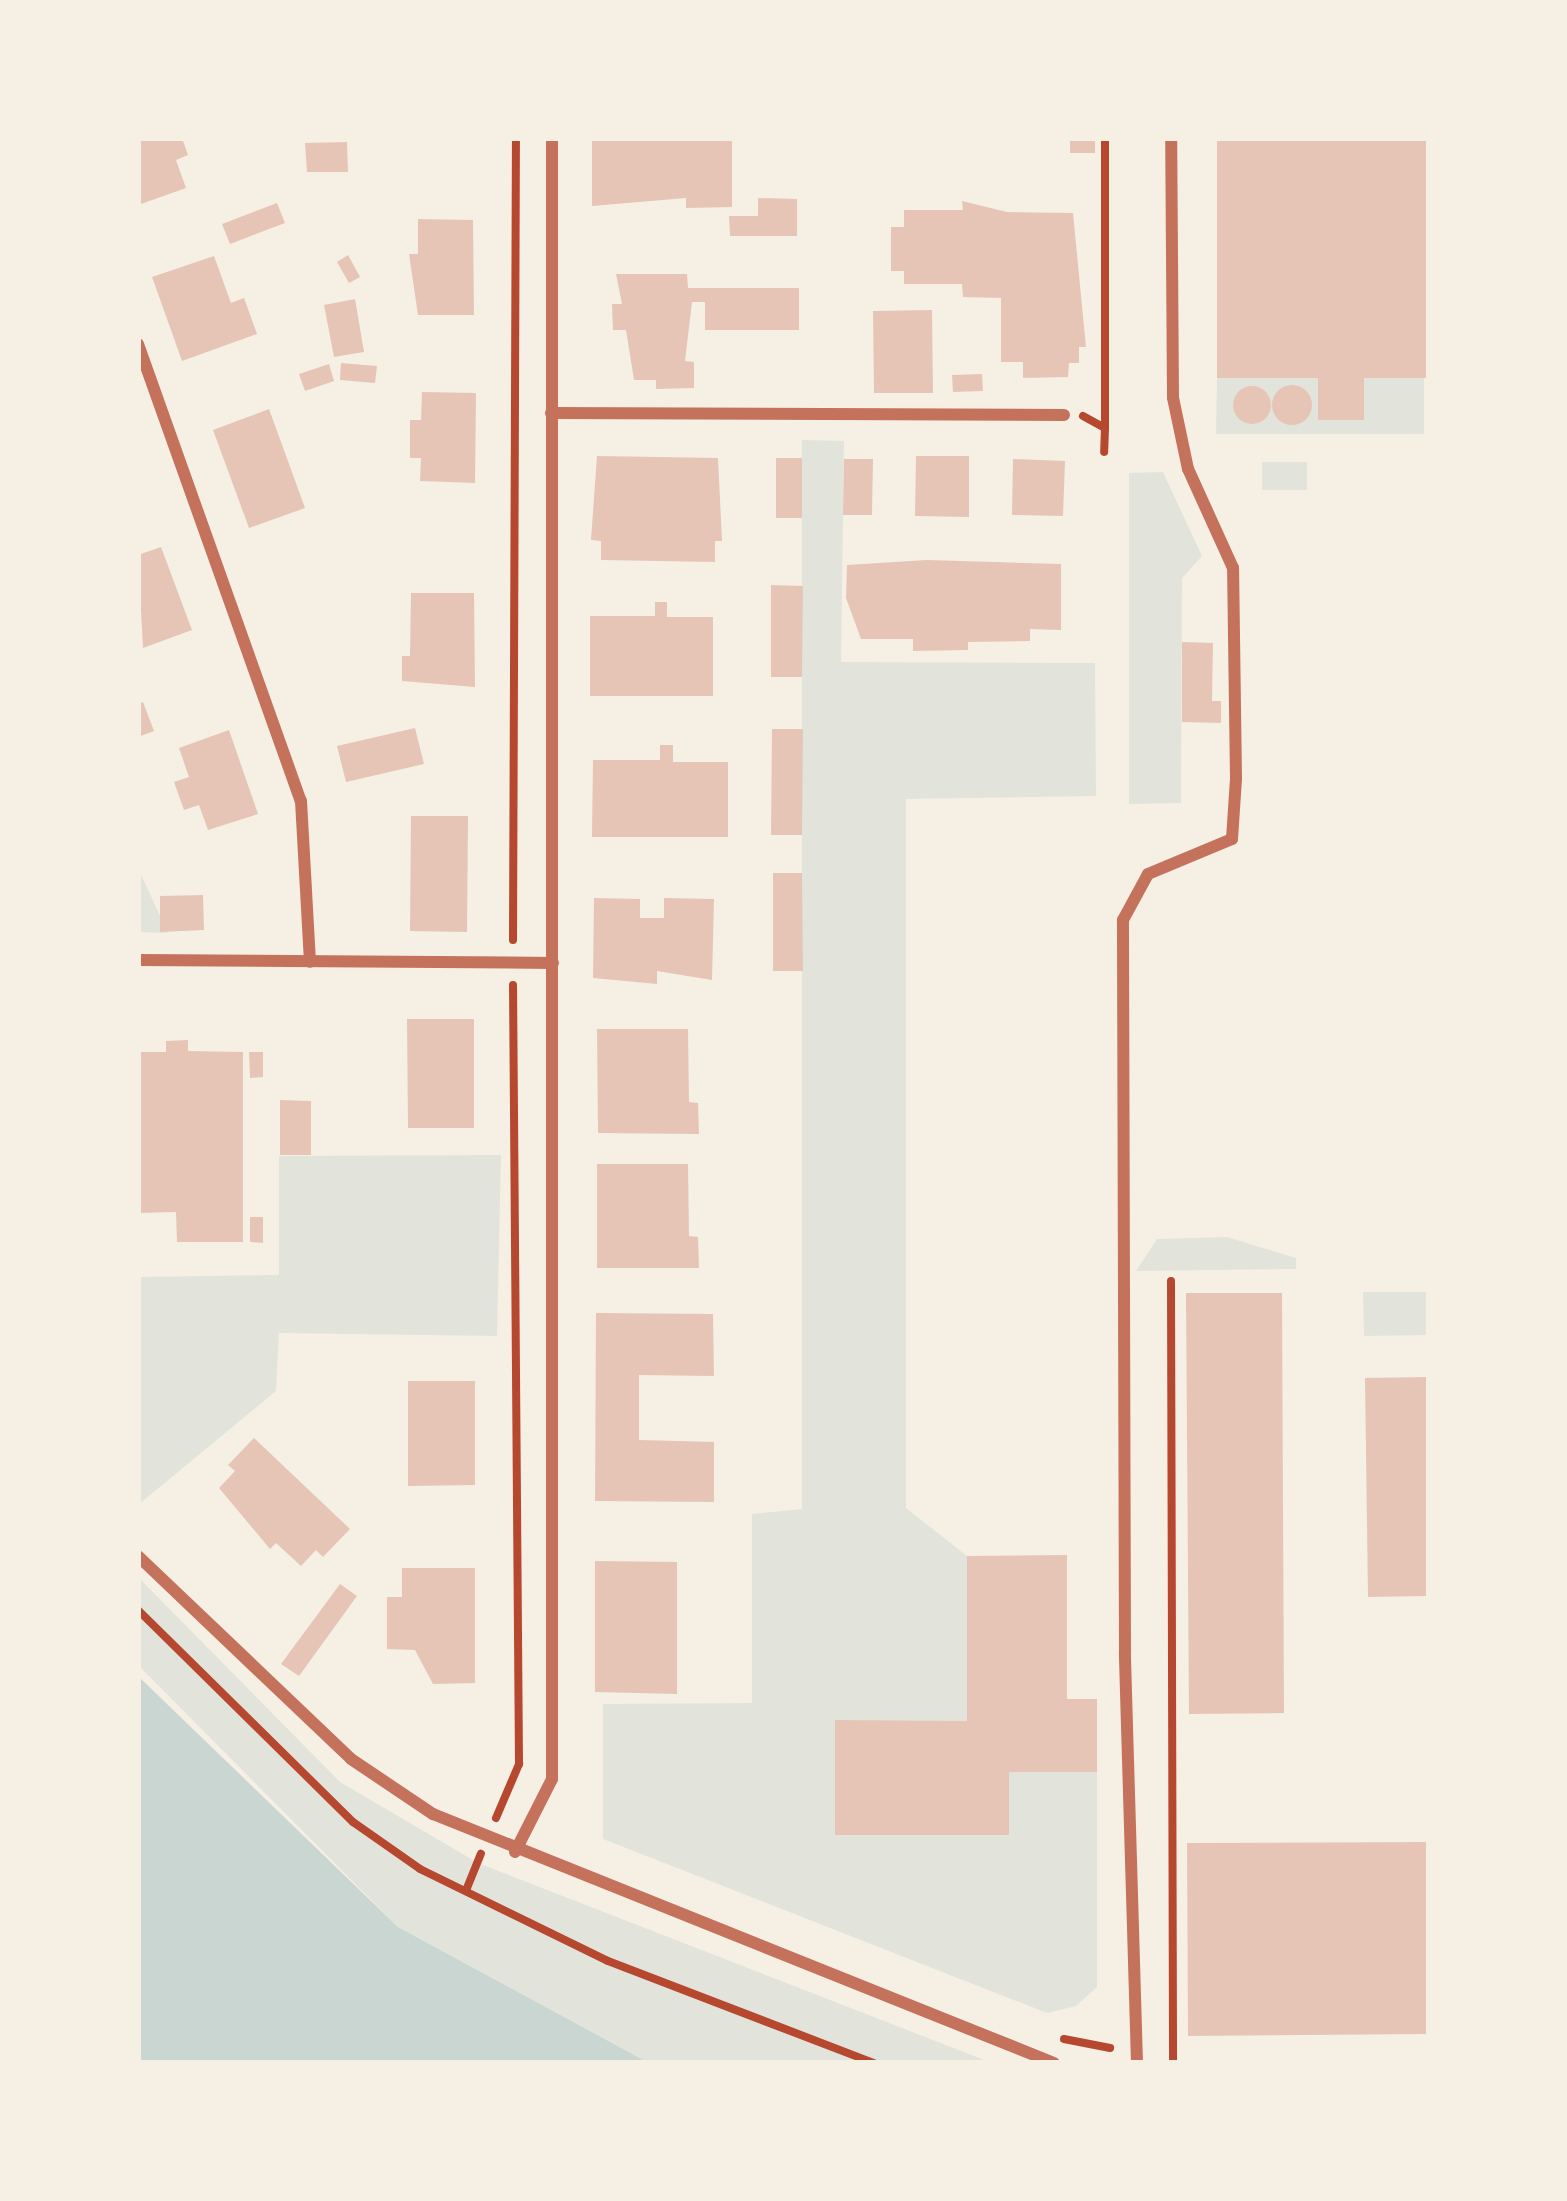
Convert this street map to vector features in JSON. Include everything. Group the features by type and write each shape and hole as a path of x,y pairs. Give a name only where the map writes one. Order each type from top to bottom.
{"street":[{"path":"515,1852 551,1779 552,138"},
{"path":"1137,2063 1121,1221 1123,920 1148,874 1232,839 1236,779 1233,568 1188,469 1173,398 1171,138"},
{"path":"138,344 301,801 310,962"},
{"path":"551,413 1064,415"},
{"path":"138,960 554,963"},
{"path":"138,1556 351,1759 487,1840 1054,2063"}],"path":[{"path":"467,1888 519,1764 513,962 515,138"},
{"path":"1104,452 1105,138"},
{"path":"1064,415 1090,417 1105,428"},
{"path":"1171,1282 1173,2063"},
{"path":"138,1610 353,1822 420,1869 608,1961 874,2063"}],"shaded area":[{"path":"1217,378 1424,378 1424,434 1216,434"},
{"path":"802,440 844,441 841,662 1095,663 1096,796 906,799 906,1508 967,1556 967,1721 835,1721 836,1835 1009,1835 1009,1772 1097,1772 1097,1987 1076,2006 1047,2013 603,1839 603,1704 752,1703 752,1514 802,1509"},
{"path":"1262,462 1307,462 1307,490 1262,490"},
{"path":"1163,472 1202,556 1182,578 1181,803 1129,804 1129,473"},
{"path":"138,868 168,933 138,932"},
{"path":"501,1155 497,1336 279,1333 276,1391 138,1505 138,1277 279,1275 279,1156"},
{"path":"1227,1237 1296,1258 1296,1269 1136,1271 1157,1239"},
{"path":"1363,1292 1429,1292 1429,1335 1364,1336"},
{"path":"138,1577 340,1782 478,1863 992,2063 649,2063 398,1927 138,1665"},
{"path":"138,1676 398,1927 649,2063 138,2063"}],"building":[{"path":"138,138 182,138 188,155 176,160 186,188 138,205"},
{"path":"592,138 732,138 732,207 686,208 686,198 592,206"},
{"path":"1070,138 1095,138 1095,153 1070,153"},
{"path":"1217,138 1429,138 1429,378 1364,378 1364,420 1318,420 1318,378 1217,378"},
{"path":"347,142 348,172 307,172 305,143"},
{"path":"758,198 797,199 797,236 730,236 729,216 758,216"},
{"path":"962,201 1007,212 1073,213 1086,347 1079,347 1079,363 1069,363 1068,377 1023,378 1023,362 1001,362 1001,298 963,297 962,284 904,284 904,271 891,271 891,227 904,227 904,210 963,210"},
{"path":"277,203 285,223 230,244 222,224"},
{"path":"418,219 473,220 474,315 418,315 409,254 418,254"},
{"path":"348,255 360,277 349,283 337,262"},
{"path":"214,256 231,303 244,298 257,334 182,361 152,277"},
{"path":"616,274 687,274 688,288 799,288 799,330 705,330 705,302 692,302 685,361 694,362 694,388 656,389 656,380 634,380 626,330 613,330 612,304 622,304"},
{"path":"355,299 364,352 334,357 324,305"},
{"path":"932,310 933,393 874,393 873,311"},
{"path":"341,363 377,366 375,383 340,380"},
{"path":"329,364 334,381 305,391 299,374"},
{"path":"982,374 983,391 953,392 952,375"},
{"path":"1292,385 1306,391 1312,405 1306,419 1292,425 1278,419 1272,405 1278,391"},
{"path":"1252,386 1266,391 1271,405 1266,419 1252,424 1238,419 1233,405 1238,391"},
{"path":"422,392 476,393 475,483 420,481 421,458 410,458 410,420 421,420"},
{"path":"269,409 305,508 249,528 213,430"},
{"path":"597,456 718,458 722,541 715,541 715,562 601,560 601,541 591,540"},
{"path":"916,456 969,456 969,517 915,516"},
{"path":"776,458 802,458 802,518 776,518"},
{"path":"844,459 873,459 872,515 843,515"},
{"path":"1013,459 1065,461 1063,516 1012,515"},
{"path":"161,547 192,630 143,648 138,555"},
{"path":"927,560 1061,564 1061,630 1030,629 1030,641 968,642 968,650 913,651 913,639 861,639 846,598 847,565"},
{"path":"771,585 803,586 802,677 771,677"},
{"path":"411,593 474,593 475,687 402,681 402,656 410,656"},
{"path":"655,602 667,602 667,617 713,617 713,696 590,696 590,616 655,616"},
{"path":"1182,642 1213,643 1212,701 1221,701 1221,723 1182,722"},
{"path":"143,702 154,731 138,737 138,704"},
{"path":"415,728 424,764 346,782 337,746"},
{"path":"772,729 803,729 802,835 771,835"},
{"path":"229,730 258,814 208,830 199,805 184,810 174,782 189,777 179,748"},
{"path":"660,745 673,745 673,762 728,762 728,837 592,837 593,760 660,760"},
{"path":"411,816 468,816 467,932 410,931"},
{"path":"773,873 802,873 803,971 773,971"},
{"path":"203,895 204,930 160,932 160,896"},
{"path":"594,898 640,899 640,918 664,918 664,898 714,899 712,980 657,971 657,984 593,978"},
{"path":"407,1019 474,1019 474,1128 408,1128"},
{"path":"597,1029 688,1029 689,1102 698,1103 699,1134 598,1133"},
{"path":"188,1040 188,1051 243,1052 243,1242 177,1242 176,1212 138,1213 138,1052 166,1052 166,1041"},
{"path":"249,1052 263,1052 263,1077 250,1078"},
{"path":"280,1100 311,1101 311,1155 280,1155"},
{"path":"597,1164 688,1164 689,1236 698,1237 699,1268 597,1268"},
{"path":"250,1217 263,1217 263,1243 250,1242"},
{"path":"1186,1293 1282,1293 1284,1713 1189,1714"},
{"path":"596,1313 713,1314 714,1376 639,1375 639,1440 714,1442 714,1502 595,1501"},
{"path":"1429,1377 1429,1596 1368,1597 1365,1378"},
{"path":"408,1381 475,1381 475,1485 408,1486"},
{"path":"254,1438 350,1529 323,1557 316,1550 301,1566 276,1543 270,1549 219,1488 235,1471 228,1465"},
{"path":"1067,1555 1067,1699 1097,1699 1097,1772 1009,1772 1009,1835 835,1835 835,1720 967,1721 967,1556"},
{"path":"595,1561 677,1562 677,1694 595,1692"},
{"path":"402,1568 475,1568 475,1683 433,1684 415,1650 387,1649 387,1597 402,1597"},
{"path":"340,1584 357,1596 299,1676 281,1664"},
{"path":"1429,1842 1429,2034 1188,2036 1187,1843"}]}
